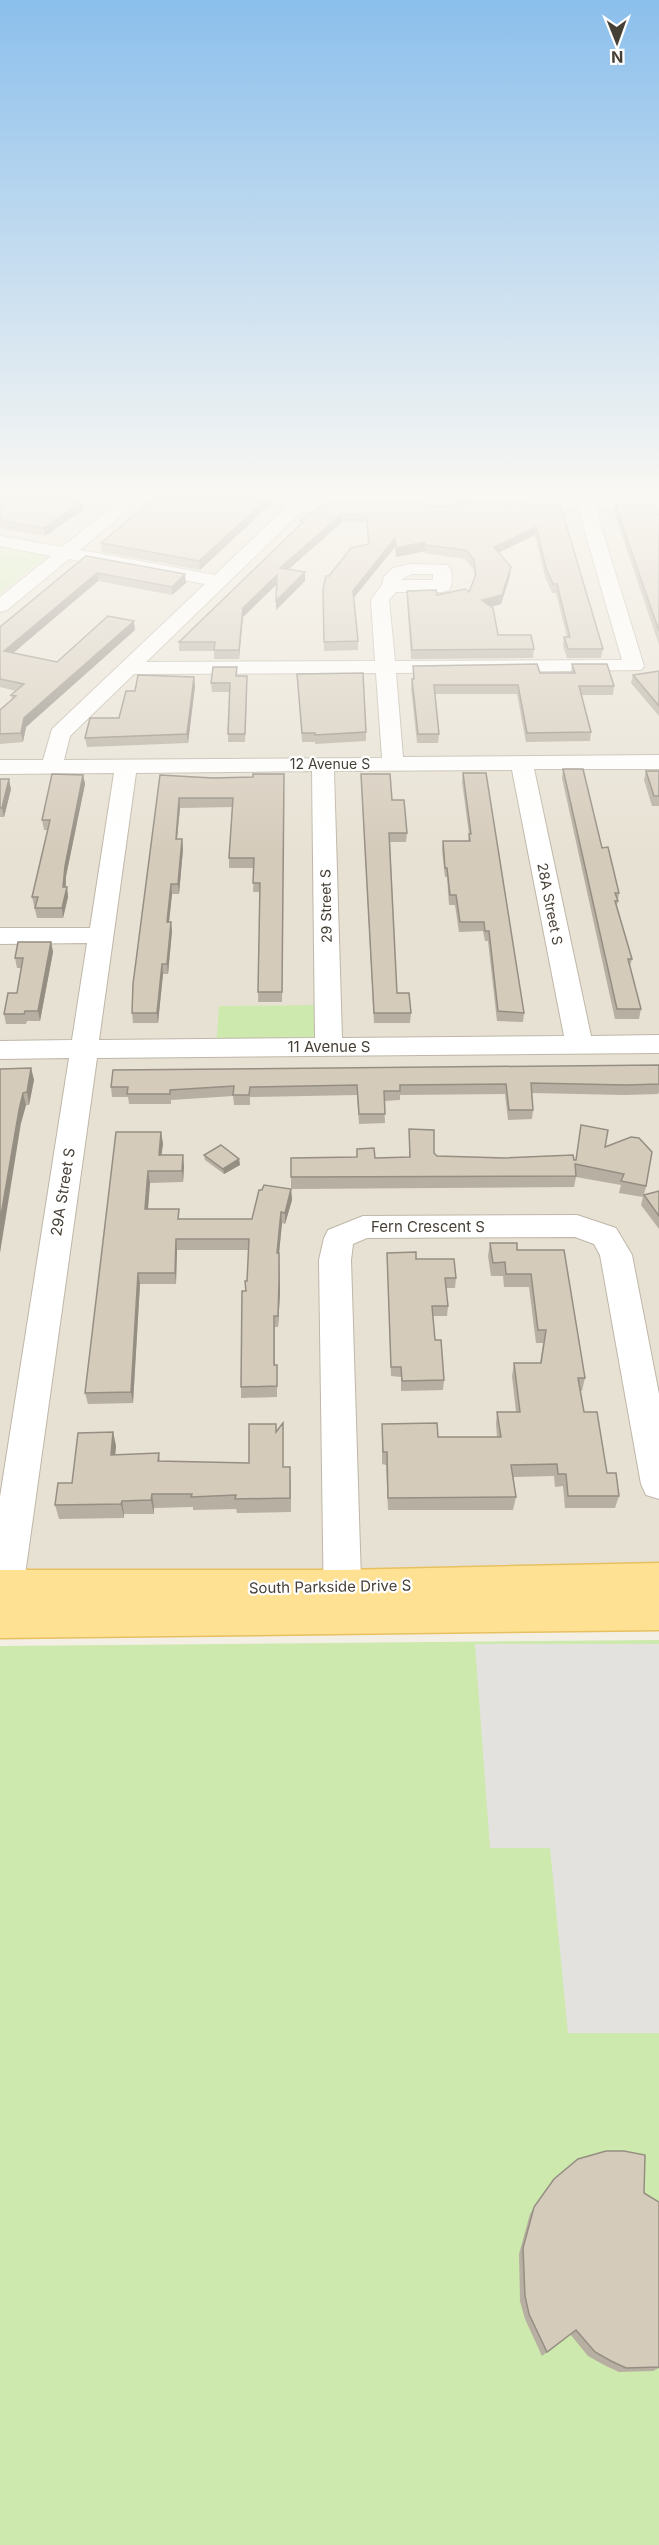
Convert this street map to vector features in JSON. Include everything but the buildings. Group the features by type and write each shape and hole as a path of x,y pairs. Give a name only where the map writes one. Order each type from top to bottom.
{"main road":[{"name":"South Parkside Drive S","path":"343,1602 659,1581"},
{"name":"South Parkside Drive S","path":"1,1604 343,1602 659,1612"}],"street":[{"path":"52,766 60,734 181,618"},
{"path":"381,618 393,764"},
{"path":"129,668 634,666 620,618"},
{"name":"12 Avenue S","path":"0,767 659,762"},
{"name":"28A Street S","path":"522,763 579,1045"},
{"name":"29 Street S","path":"323,764 329,1047"},
{"name":"29A Street S","path":"1,1604 126,766"},
{"path":"0,936 101,935"},
{"name":"11 Avenue S","path":"0,1050 659,1044"},
{"name":"Fern Crescent S","path":"343,1602 335,1260 339,1238 363,1227 577,1227 605,1236 616,1255 659,1485"}],"shaded area":[{"path":"0,618 659,618 659,1581 0,1588"},
{"path":"475,1644 659,1644 659,2033 568,2033 550,1848 490,1848"}],"green space":[{"path":"328,1005 329,1047 216,1048 219,1006"},
{"path":"659,1640 659,2545 0,2545 0,1646"}]}
